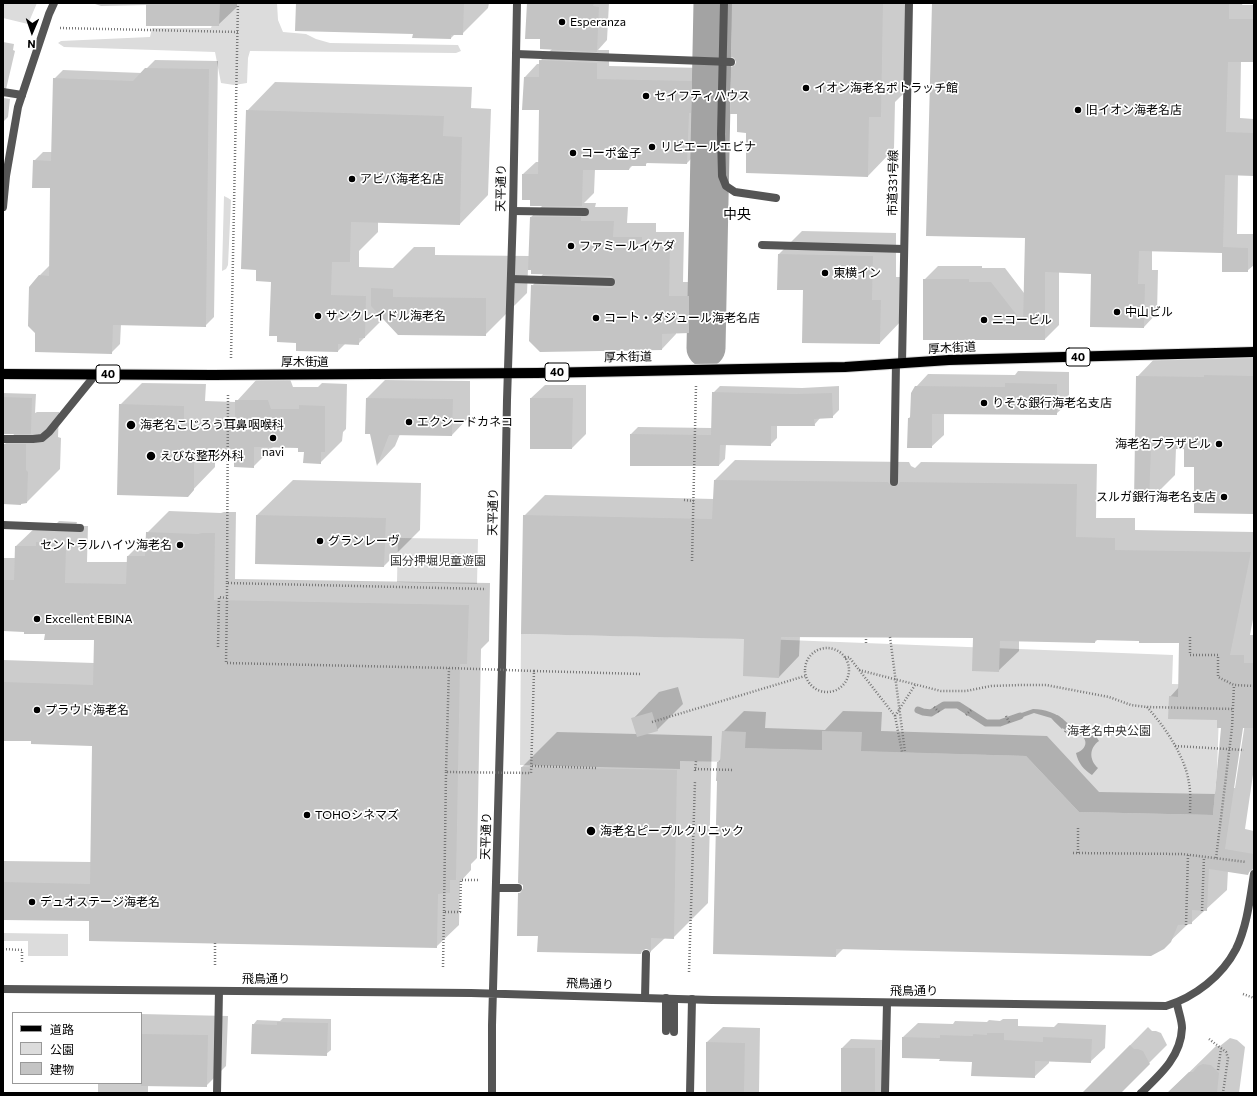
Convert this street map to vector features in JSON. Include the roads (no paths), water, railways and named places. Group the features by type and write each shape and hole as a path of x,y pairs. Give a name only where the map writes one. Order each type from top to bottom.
{"main road":[{"name":"厚木街道","path":"3,374 212,375 508,373 845,367 949,360 1254,352"}],"street":[{"path":"3,207 6,176 18,107 54,3"},
{"name":"天平通り","path":"492,1093 493,993 517,3"},
{"path":"724,3 720,61 722,176 726,186 735,192 776,198"},
{"name":"市道331号線","path":"894,482 904,249 909,3"},
{"path":"516,54 731,62"},
{"path":"3,92 22,95"},
{"path":"513,211 585,212"},
{"path":"762,245 904,249"},
{"path":"511,279 612,282"},
{"path":"3,439 42,438 49,432 96,374"},
{"path":"3,525 80,528"},
{"path":"1142,1093 1171,1062 1179,1048 1182,1027 1177,1003 1205,986 1222,970 1236,949 1246,919 1254,874"},
{"path":"496,888 518,888"},
{"path":"645,998 646,954"},
{"name":"飛鳥通り","path":"3,989 493,993 670,999 887,1003 1166,1006 1177,1003"},
{"path":"217,1093 219,991"},
{"path":"670,999 670,1031"},
{"path":"690,1093 692,999"},
{"path":"885,1093 887,1003"}],"waterway":[{"path":"706,348 713,3"},
{"path":"918,710 931,713 944,705 958,705 986,723 1000,723 1020,716"},
{"path":"1057,719 1067,727 1080,732"}],"place":[{"name":"Esperanza","path":"562,22"},
{"name":"イオン海老名ポトラッチ館","path":"806,88"},
{"name":"セイフティハウス","path":"646,96"},
{"name":"旧イオン海老名店","path":"1078,110"},
{"name":"リビエールエビナ","path":"652,147"},
{"name":"コーポ金子","path":"573,153"},
{"name":"アビバ海老名店","path":"352,179"},
{"name":"ファミールイケダ","path":"571,246"},
{"name":"東横イン","path":"825,273"},
{"name":"中山ビル","path":"1117,312"},
{"name":"サンクレイドル海老名","path":"318,316"},
{"name":"コート・ダジュール海老名店","path":"596,318"},
{"name":"ニコービル","path":"984,320"},
{"name":"りそな銀行海老名支店","path":"984,403"},
{"name":"エクシードカネコ","path":"409,422"},
{"name":"海老名こじろう耳鼻咽喉科","path":"131,425"},
{"name":"navi","path":"273,438"},
{"name":"海老名プラザビル","path":"1219,444"},
{"name":"えびな整形外科","path":"151,456"},
{"name":"スルガ銀行海老名支店","path":"1224,497"},
{"name":"グランレーヴ","path":"320,541"},
{"name":"セントラルハイツ海老名","path":"180,545"},
{"name":"Excellent EBINA","path":"37,619"},
{"name":"プラウド海老名","path":"37,710"},
{"name":"TOHOシネマズ","path":"307,815"},
{"name":"海老名ピープルクリニック","path":"591,831"},
{"name":"デュオステージ海老名","path":"32,902"}],"district":[{"name":"中央","path":"737,214"}],"park label":[{"name":"国分押堀児童遊園","path":"438,561"},
{"name":"海老名中央公園","path":"1109,731"}]}
